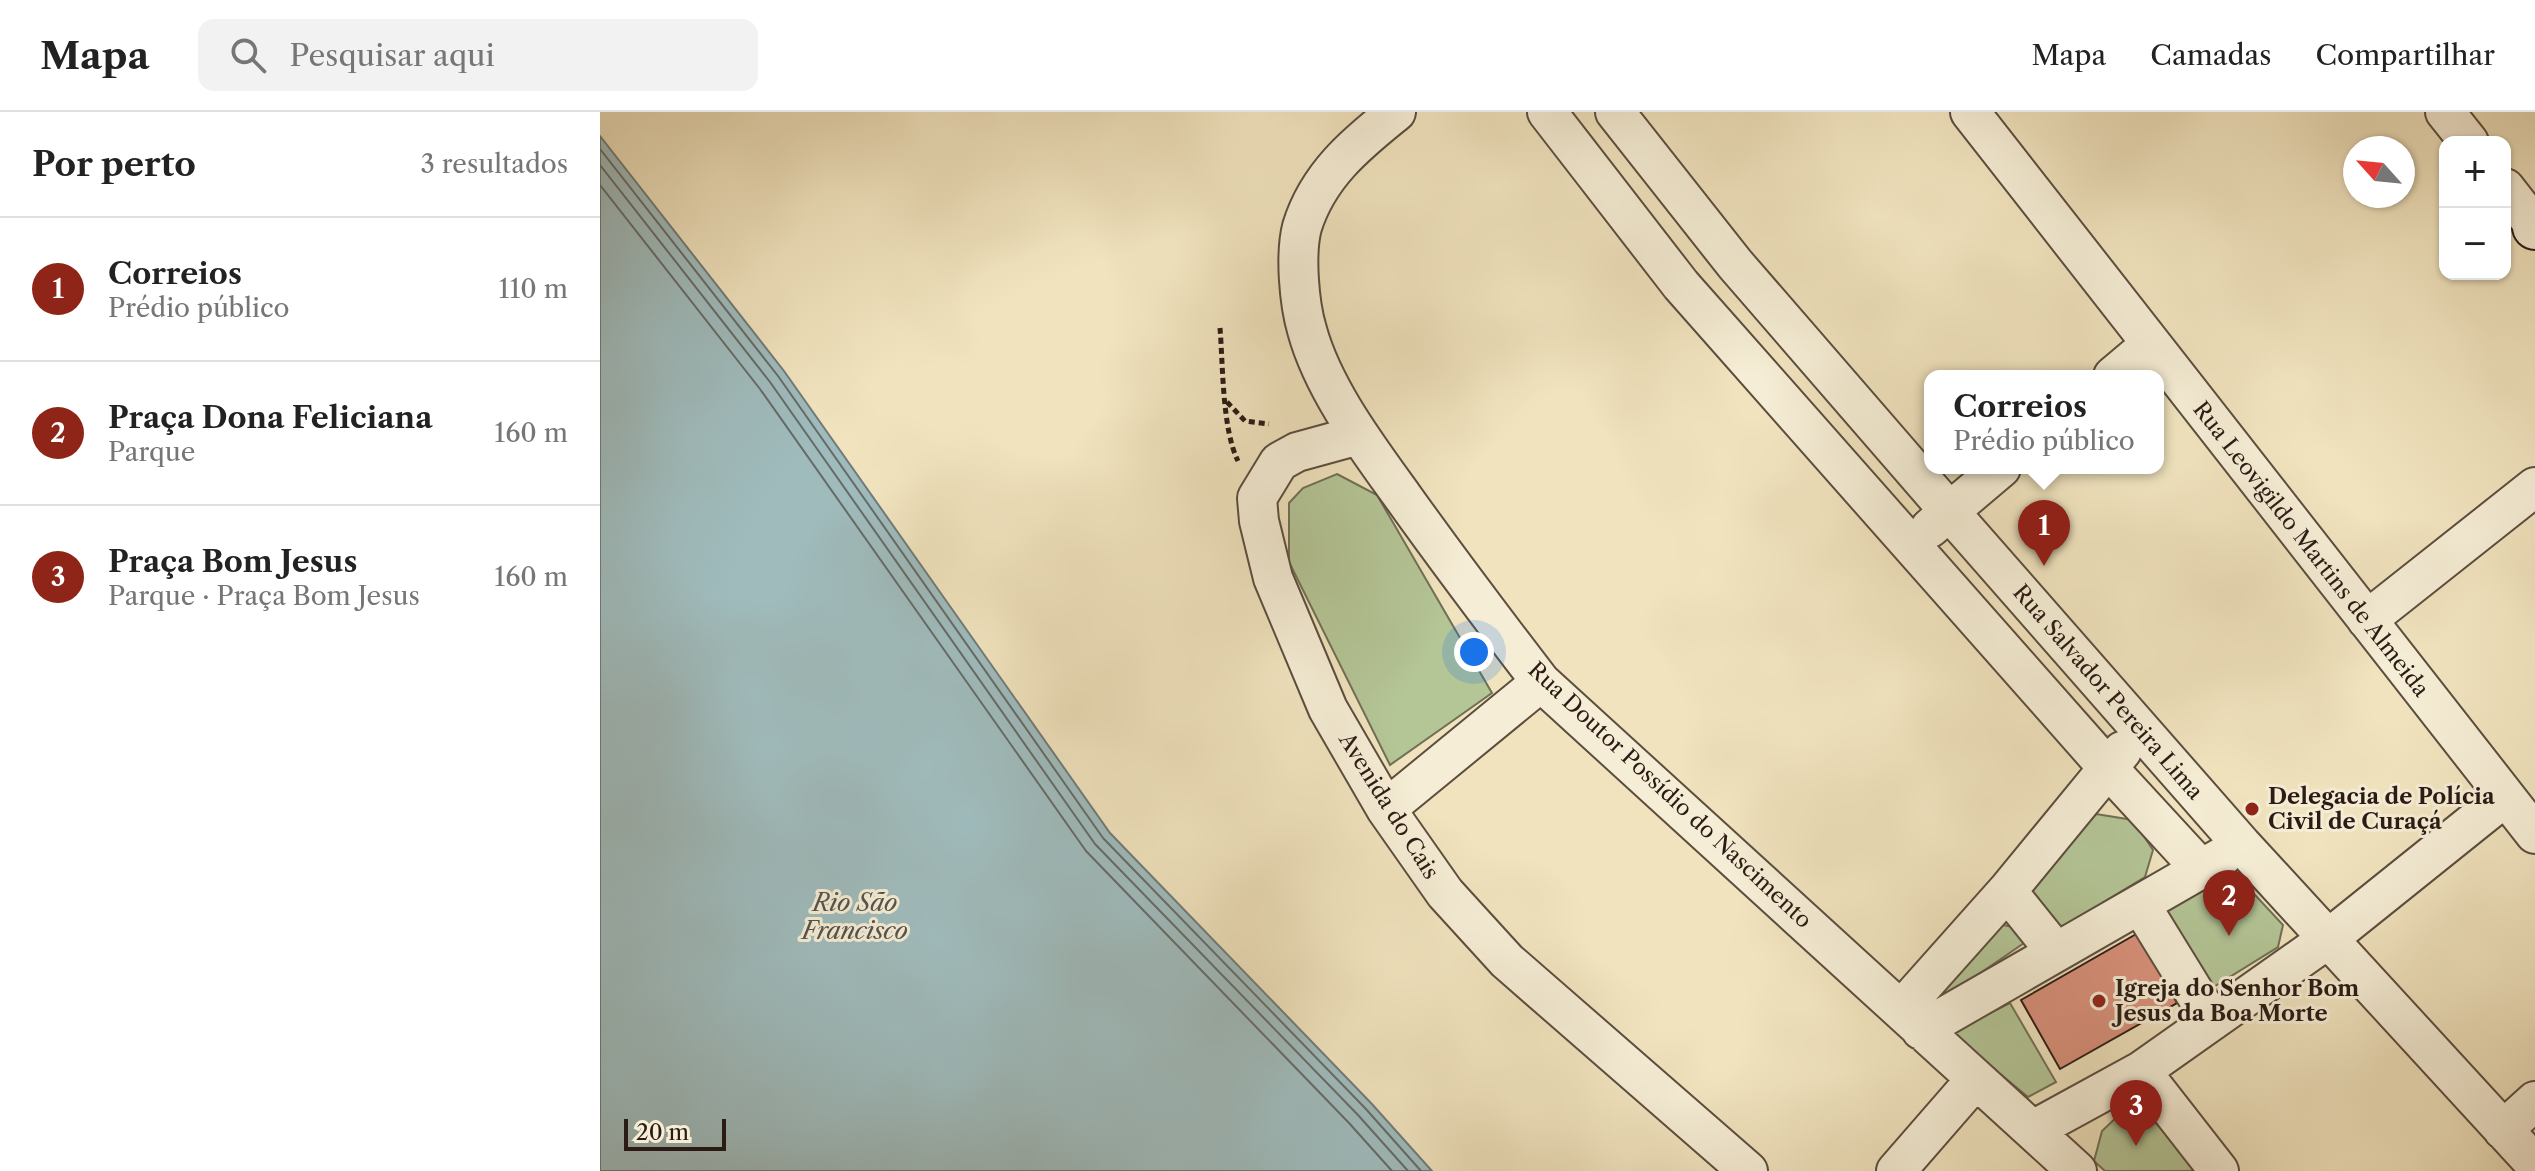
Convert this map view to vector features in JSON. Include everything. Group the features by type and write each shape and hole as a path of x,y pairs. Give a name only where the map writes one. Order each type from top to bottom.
{"street":[{"name":"Rua Doutor Possídio do Nascimento","path":"1396,112 1349,149 1322,183 1302,228 1299,273 1306,329 1327,379 1359,435 1473,594 1541,682 2077,1171"},
{"path":"1547,112 1681,285 2201,869"},
{"name":"Rua Salvador Pereira Lima","path":"1615,112 1735,264 1949,511 2242,845 2535,1164"},
{"name":"Rua Leovigildo Martins de Almeida","path":"1970,112 2525,818"},
{"path":"2445,112 2464,136"},
{"path":"2511,196 2535,226"},
{"path":"2120,370 2151,344"},
{"path":"1257,498 1279,462 1306,449 1359,435"},
{"path":"1911,544 1994,474"},
{"path":"2367,620 2535,487"},
{"name":"Avenida do Cais","path":"1257,498 1259,521 1273,578 1328,709 1386,809 1445,893 1507,961 1748,1171"},
{"path":"1386,809 1541,682"},
{"path":"1911,1020 2007,891 2107,767 2142,731"},
{"path":"2033,1130 2141,1071 2328,939 2525,818"},
{"path":"1911,1020 2056,952 2242,845"},
{"path":"2007,891 2056,952"},
{"path":"2140,904 2212,1021"},
{"path":"2141,1071 2219,1171"},
{"path":"1896,1171 1976,1079"},
{"path":"2503,1130 2535,1101"}],"path":[{"path":"1220,328 1225,400 1233,451 1257,498"},
{"path":"1225,400 1245,421 1264,425 1278,422"}],"green space":[{"path":"1337,474 1377,495 1492,693 1390,765 1289,562 1289,503 1303,488"},
{"path":"2096,814 2133,820 2153,850 2145,877 2059,929 2028,890"},
{"path":"2231,869 2283,925 2278,947 2207,991 2161,907"},
{"path":"1998,924 2013,927 2024,943 1944,998 1935,992"},
{"path":"2010,1003 2056,1082 2028,1097 1951,1033"},
{"path":"2122,1112 2153,1118 2194,1171 2105,1171 2094,1161 2102,1131"}],"water":[{"name":"Rio São Francisco","path":"600,136 784,371 1110,833 1371,1103 1432,1171 600,1171"}],"building":[{"name":"Igreja do Senhor Bom Jesus da Boa Morte","path":"2138,933 2177,1003 2060,1069 2021,1000"}],"place":[{"name":"Correios","path":"2044,566"},
{"name":"Delegacia de Polícia Civil de Curaçá","path":"2252,809"},
{"name":"Praça Dona Feliciana","path":"2229,936"},
{"name":"Igreja do Senhor Bom Jesus da Boa Morte","path":"2099,1001"},
{"name":"Praça Bom Jesus","path":"2136,1146"}]}
